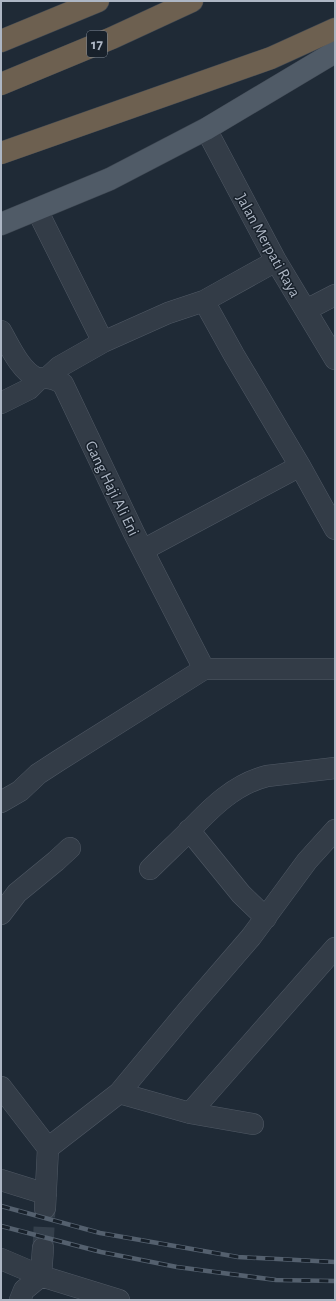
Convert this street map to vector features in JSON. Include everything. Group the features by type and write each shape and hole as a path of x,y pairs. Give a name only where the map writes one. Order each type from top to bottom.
{"highway":[{"name":"17","path":"1,41 98,1"},
{"name":"17","path":"1,84 112,38 192,1"},
{"path":"1,153 271,58 335,29"}],"main road":[{"path":"1,224 110,179 206,129 334,56"}],"street":[{"name":"Jalan Merpati Raya","path":"206,129 276,261 335,359"},
{"path":"37,210 103,342"},
{"path":"1,403 29,389 59,366 103,342 168,314 204,301 276,261"},
{"path":"306,310 335,295"},
{"path":"204,301 335,529"},
{"name":"Gang Haji Ali Eni","path":"1,331 23,368 30,375 56,379 63,384 143,550 204,669"},
{"path":"143,550 300,466"},
{"path":"1,802 20,791 38,774 204,669 335,669"},
{"path":"150,869 213,806 241,785 256,778 267,776 335,768"},
{"path":"189,830 241,894 266,918"},
{"path":"48,1148 119,1093 188,1010 252,937 307,861 335,830"},
{"path":"1,914 17,894 70,848"},
{"path":"190,1113 335,948"},
{"path":"1,1087 48,1148 46,1201 1,1180"},
{"path":"119,1093 190,1113 253,1124"},
{"path":"20,1300 24,1290 41,1276 43,1248"},
{"path":"1,1259 41,1276 119,1300"}],"tunnel":[{"path":"43,1248 45,1208"}],"railway":[{"path":"1,1206 100,1233 238,1257 335,1262"},
{"path":"1,1226 101,1252 177,1267 276,1280 335,1281"}]}
